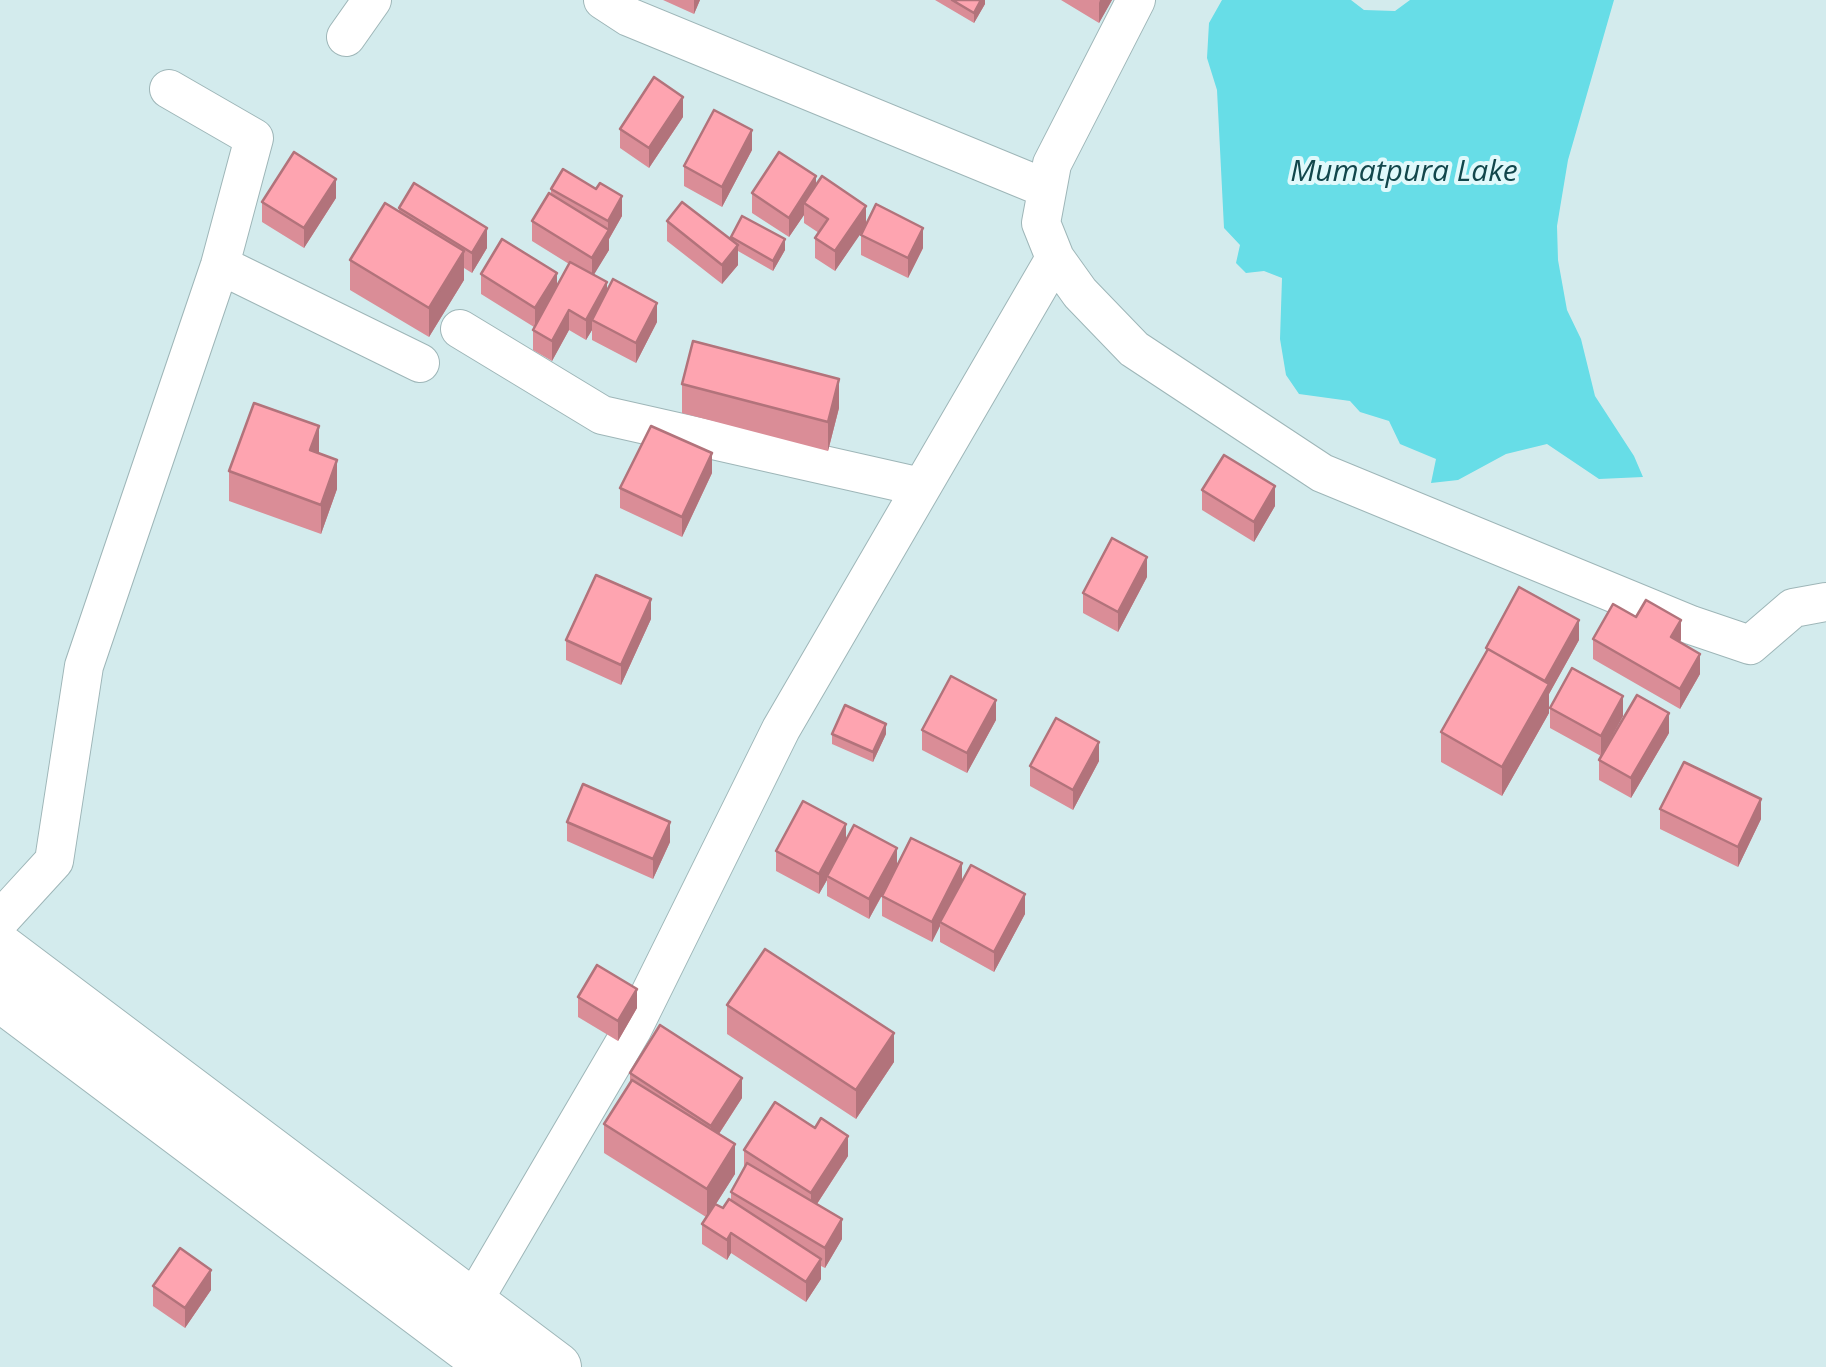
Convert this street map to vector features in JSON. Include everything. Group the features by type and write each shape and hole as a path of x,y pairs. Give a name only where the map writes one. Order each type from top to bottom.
{"street":[{"path":"346,37 372,0"},
{"path":"603,0 629,17 1045,188"},
{"path":"1136,0 1070,126 1045,188 1041,223 1055,258 1080,293 1134,350 1322,473 1620,597 1750,645 1793,608 1826,602"},
{"path":"0,920 54,862 84,666 220,265 254,138 169,90"},
{"path":"472,1303 632,1030 780,729 1055,258"},
{"path":"220,265 420,362"},
{"path":"460,328 602,415 921,488"},
{"path":"0,948 558,1367"},
{"path":"0,997 493,1367"}],"water":[{"name":"Mumatpura Lake","path":"1222,0 1351,0 1364,10 1395,11 1410,0 1614,0 1568,160 1557,226 1558,260 1567,310 1581,339 1595,396 1643,477 1599,479 1547,444 1506,454 1458,480 1431,483 1436,459 1400,444 1389,421 1360,412 1350,401 1299,394 1286,375 1280,339 1282,278 1264,271 1246,273 1236,263 1240,245 1224,228 1217,90 1207,58 1209,23"}],"building":[{"path":"952,0 981,0 974,13"},
{"path":"654,77 683,97 649,148 620,129"},
{"path":"714,110 752,130 722,187 684,166"},
{"path":"294,152 336,179 304,228 262,202"},
{"path":"779,152 816,176 789,218 752,193"},
{"path":"563,169 596,189 600,183 622,196 608,221 551,189"},
{"path":"822,176 866,206 835,251 815,238 828,219 804,203"},
{"path":"414,183 487,228 472,253 399,208"},
{"path":"549,193 609,230 592,258 532,221"},
{"path":"682,202 738,245 722,265 667,221"},
{"path":"385,203 464,251 429,308 350,260"},
{"path":"876,204 923,228 908,258 861,235"},
{"path":"742,216 785,239 773,261 731,237"},
{"path":"502,239 557,273 535,308 481,274"},
{"path":"570,262 607,282 586,320 569,310 552,341 533,330"},
{"path":"613,279 657,303 636,343 592,320"},
{"path":"693,341 839,379 828,422 682,384"},
{"path":"254,403 319,426 310,450 337,460 321,505 229,471"},
{"path":"651,426 712,453 682,517 620,488"},
{"path":"1224,455 1275,486 1254,522 1202,490"},
{"path":"1112,538 1147,557 1118,612 1083,593"},
{"path":"596,575 651,599 621,665 566,640"},
{"path":"1519,587 1579,620 1545,681 1486,648"},
{"path":"1646,600 1681,620 1671,637 1700,654 1680,689 1593,639 1613,604 1636,617"},
{"path":"1488,649 1549,684 1502,767 1441,732"},
{"path":"1572,668 1623,696 1601,736 1550,708"},
{"path":"951,676 996,700 967,753 922,730"},
{"path":"1637,695 1669,713 1631,778 1599,760"},
{"path":"845,705 886,724 873,752 832,734"},
{"path":"1056,718 1099,742 1073,790 1030,766"},
{"path":"1684,762 1761,799 1738,847 1660,809"},
{"path":"583,784 670,822 653,859 567,822"},
{"path":"803,801 846,824 819,874 776,851"},
{"path":"854,825 897,848 869,899 827,876"},
{"path":"911,838 962,863 932,922 882,896"},
{"path":"971,865 1025,894 994,952 940,922"},
{"path":"765,949 894,1033 856,1090 727,1005"},
{"path":"597,965 637,989 618,1021 578,997"},
{"path":"660,1025 742,1078 711,1126 630,1073"},
{"path":"632,1080 735,1144 707,1189 604,1124"},
{"path":"775,1102 815,1128 821,1118 848,1136 811,1193 744,1150"},
{"path":"747,1163 842,1219 825,1248 731,1192"},
{"path":"729,1199 821,1259 806,1282 731,1233 727,1240 702,1224 715,1204 723,1208"},
{"path":"180,1248 211,1270 185,1308 153,1286"}]}
